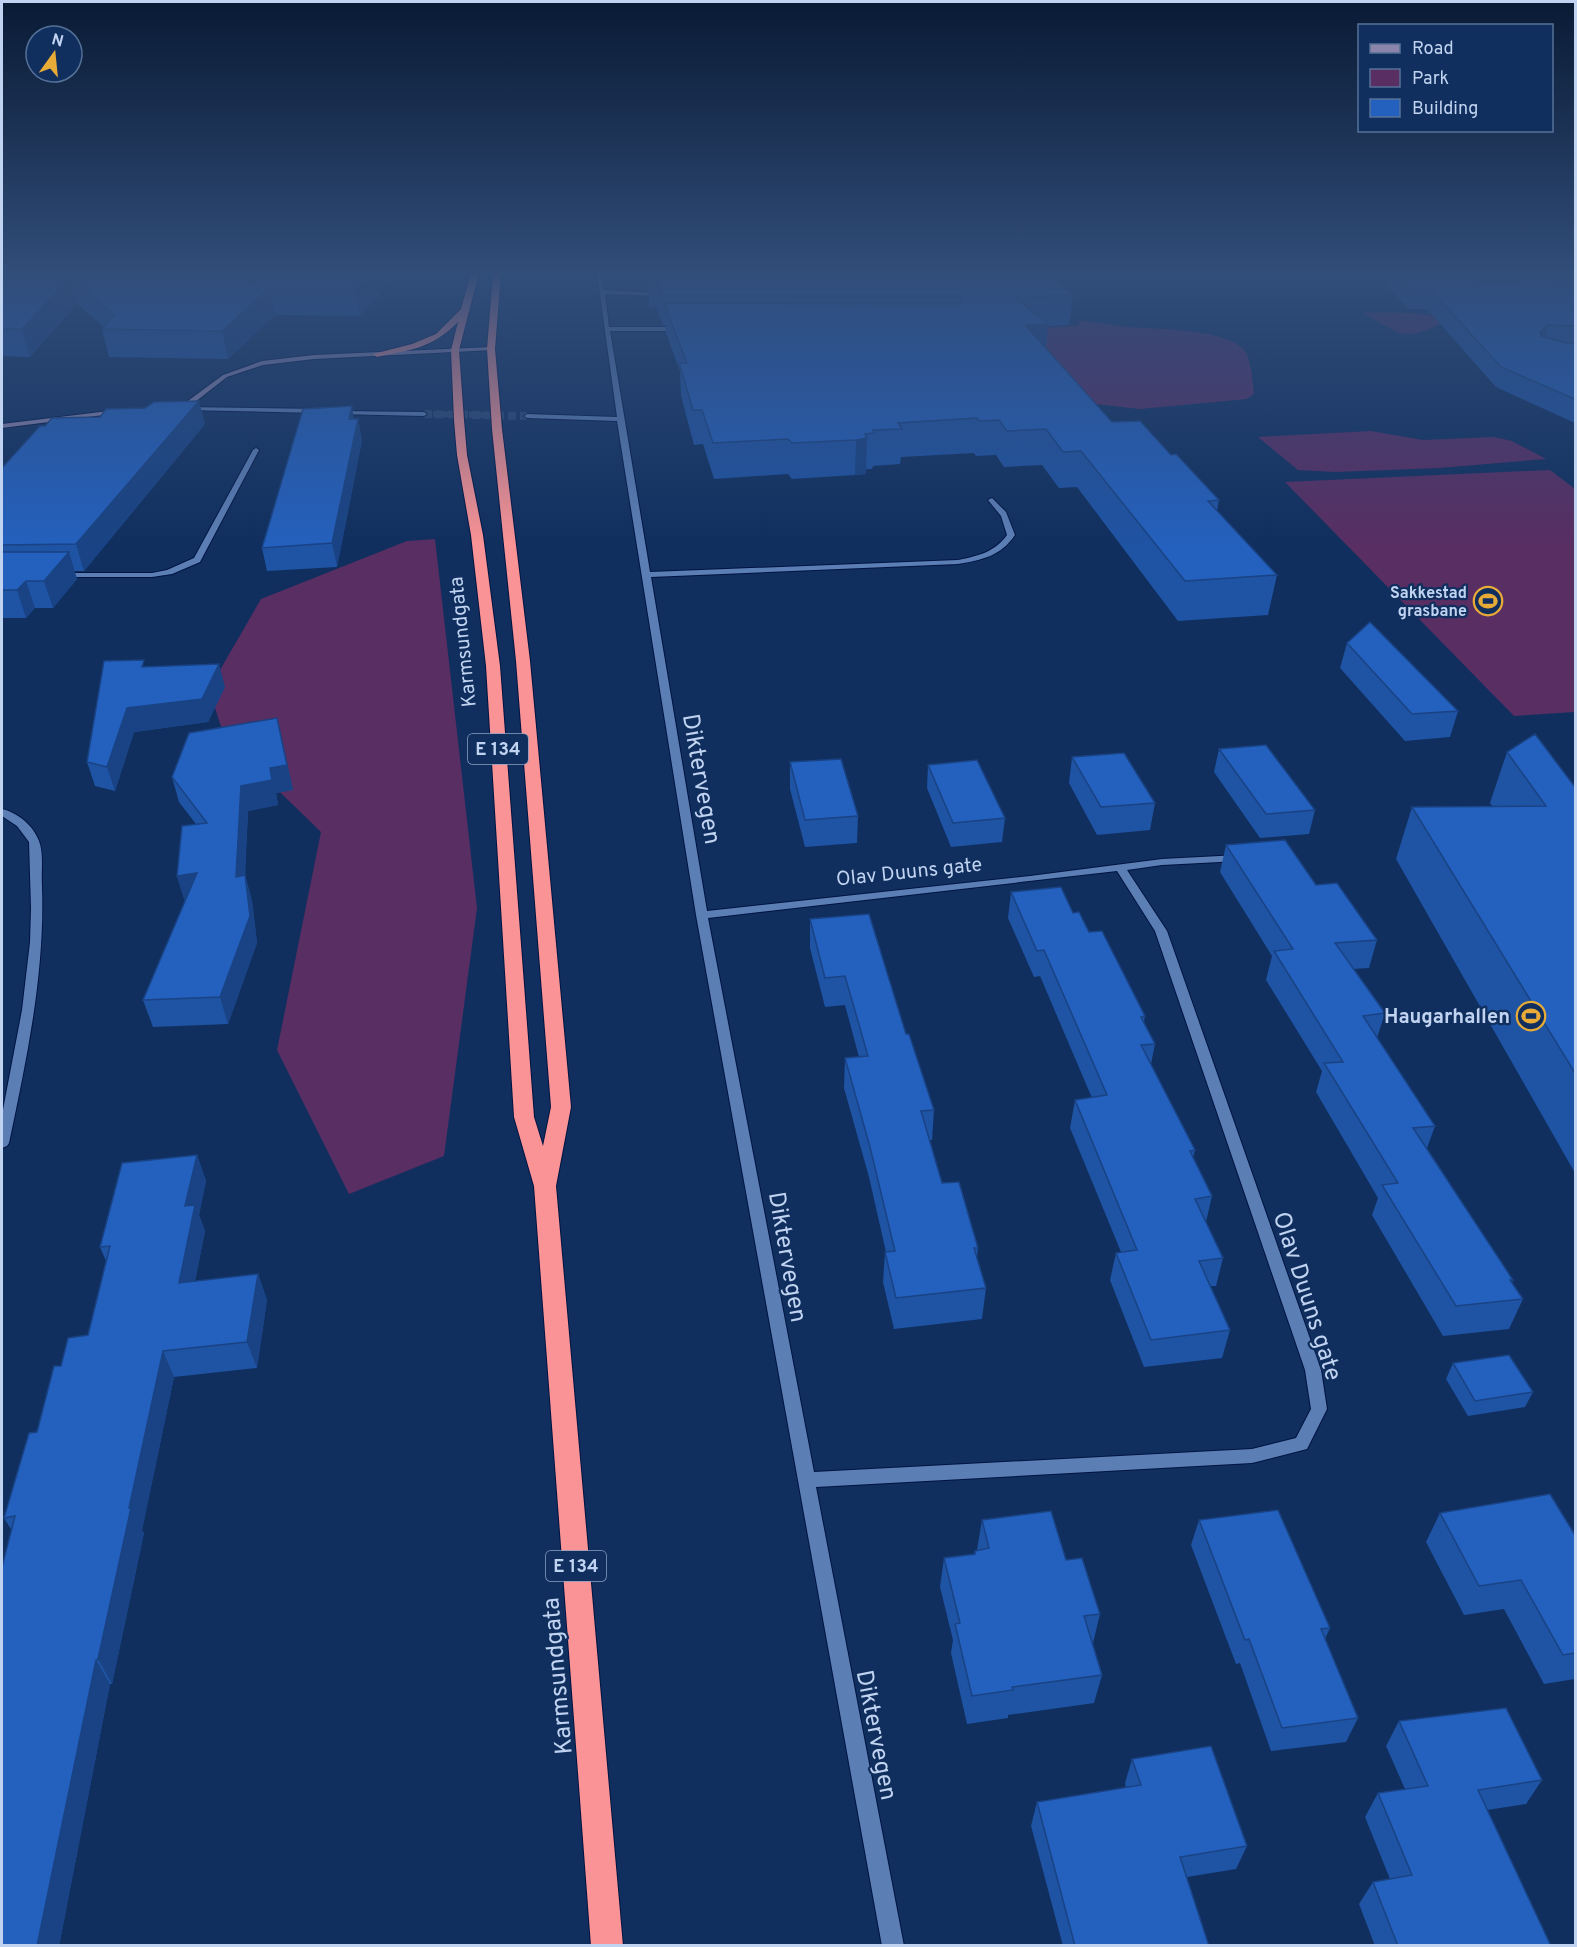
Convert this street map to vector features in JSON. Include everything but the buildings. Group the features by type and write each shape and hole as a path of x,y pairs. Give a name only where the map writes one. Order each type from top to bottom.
{"highway":[{"name":"Karmsundgata","path":"456,364 462,455 477,535 493,666 524,1118 545,1186 608,1946"},
{"name":"Karmsundgata","path":"492,364 505,510 523,661 561,1107 545,1186"}],"street":[{"path":"184,408 210,386 240,369 266,364"},
{"name":"Diktervegen","path":"612,364 702,915 893,1946"},
{"path":"175,409 424,414"},
{"path":"2,426 126,412"},
{"path":"526,416 620,418"},
{"path":"44,575 152,575 169,572 197,560 256,450"},
{"path":"645,575 958,562 980,558 997,552 1011,535 1001,508 992,500"},
{"path":"2,812 22,823 34,842 38,902 33,963 14,1086 2,1143"},
{"name":"Olav Duuns gate","path":"702,915 1162,862 1253,857"},
{"name":"Olav Duuns gate","path":"806,1480 1252,1456 1301,1444 1319,1409 1313,1370 1161,931 1120,867"}],"green space":[{"path":"1058,364 1249,364 1251,371 1254,394 1247,399 1140,409 1095,404"},
{"path":"1371,431 1423,440 1494,437 1512,441 1546,459 1439,468 1336,472 1298,470 1258,437"},
{"name":"Sakkestad grasbane","path":"1550,470 1575,489 1575,712 1514,716 1285,482"},
{"path":"435,539 477,908 444,1156 349,1194 277,1050 321,832 225,739 209,689 261,599 407,541"}],"tunnel":[{"path":"485,415 424,414 527,416"}],"place":[{"name":"Sakkestad grasbane","path":"1488,601"},
{"name":"Haugarhallen","path":"1531,1016"}]}
